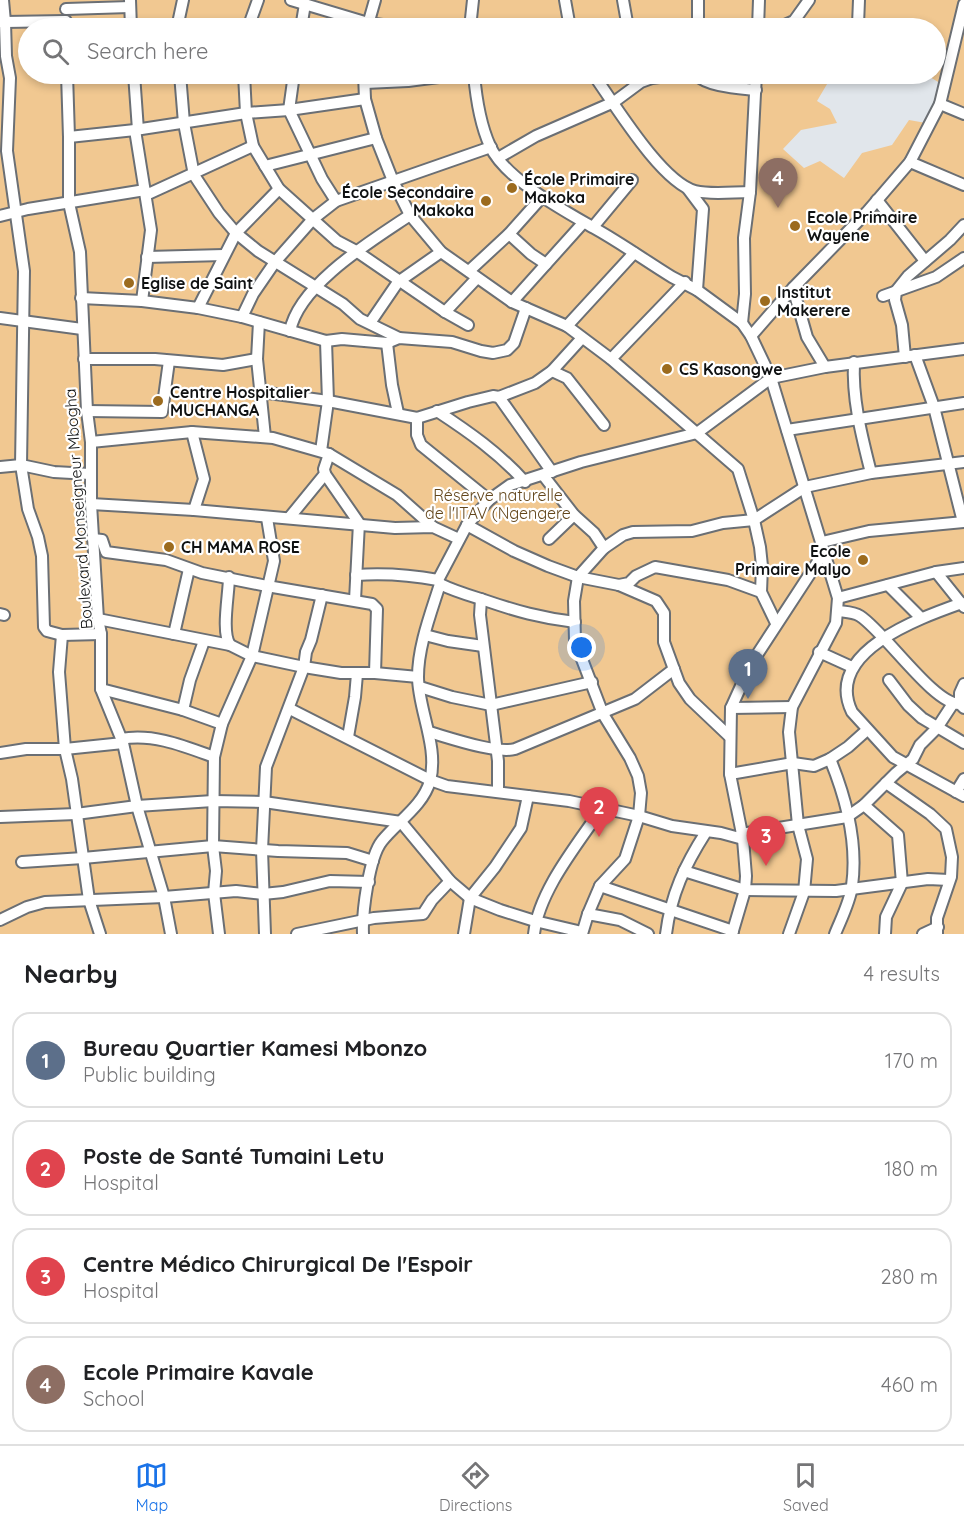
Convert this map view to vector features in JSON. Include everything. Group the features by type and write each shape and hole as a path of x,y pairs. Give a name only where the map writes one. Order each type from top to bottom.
{"street":[{"path":"3,0 2,22 10,78 7,151 24,271 21,465 28,509 42,556 44,627 47,631 62,635 101,634"},
{"path":"179,18 183,0"},
{"path":"252,18 258,0"},
{"path":"291,0 305,4 327,5 352,18"},
{"path":"370,18 375,0"},
{"path":"471,18 472,0"},
{"path":"565,0 568,18"},
{"path":"623,0 626,18"},
{"path":"698,0 698,18"},
{"path":"758,18 759,0"},
{"path":"796,18 809,0"},
{"path":"858,18 859,0"},
{"path":"65,5 130,3 131,18"},
{"path":"303,18 305,4"},
{"path":"946,80 964,4"},
{"path":"2,22 18,23"},
{"path":"952,57 964,61"},
{"name":"Boulevard Monseigneur Mbogha","path":"67,84 69,203 80,252 82,329 91,442 91,504 98,619 101,634 101,689 122,741 137,806 164,897 171,934"},
{"path":"135,84 137,130 151,230 142,301"},
{"path":"181,84 184,123 194,175 207,196 236,233 275,262 343,304 360,319 399,338 452,342 481,351 504,352 514,342 526,308"},
{"path":"245,84 246,113 253,147 279,189 337,241 356,251 398,282 468,325"},
{"path":"293,84 290,110 310,155 336,201"},
{"path":"364,84 365,99 376,138 393,181 410,214 441,252 512,302 567,326 611,359 738,469 754,520 762,566 761,592 776,623"},
{"path":"476,84 490,147 516,177 542,197 672,277 685,282 742,322 771,378 838,598 836,623 792,707 789,732 798,825 807,859 804,891 789,934"},
{"path":"600,84 660,166 688,189 703,209 697,290"},
{"path":"498,158 536,136 614,102 638,84"},
{"path":"724,84 756,90"},
{"path":"742,322 745,294 744,238 750,192 756,84"},
{"path":"751,336 910,162 940,104 945,84"},
{"path":"69,137 365,99"},
{"path":"940,104 964,114"},
{"path":"265,166 376,138"},
{"path":"0,216 145,192 194,175 253,147"},
{"path":"242,317 253,294 275,262 313,219 336,201 490,147"},
{"path":"910,162 964,185"},
{"path":"512,302 546,264 632,180"},
{"path":"198,308 236,233 279,189"},
{"path":"688,189 700,192 750,192"},
{"path":"445,312 473,274 542,197"},
{"path":"877,200 925,261"},
{"path":"290,331 299,308 316,287 356,251 410,214"},
{"path":"822,545 869,531 963,522 934,407 910,356 895,300 896,291 964,225"},
{"path":"509,234 546,264"},
{"path":"370,323 398,282 441,252"},
{"path":"567,326 634,253"},
{"path":"147,257 224,255"},
{"path":"883,296 936,277 964,258"},
{"path":"611,359 685,282"},
{"path":"793,288 807,337 825,367"},
{"path":"81,298 142,301 198,308 242,317 326,341 342,339 387,343 399,338"},
{"path":"0,318 82,329"},
{"path":"259,322 257,359 265,437"},
{"path":"261,392 328,401 417,418 492,396 499,397 535,383 552,371 582,338"},
{"path":"326,341 328,401 324,469 325,474 359,523 355,600"},
{"path":"387,343 398,413"},
{"path":"363,934 362,921 373,861 381,843 423,797 430,780 432,755 419,682 425,635 439,582 467,525 489,500 510,485 581,462 697,433 771,378 825,367 964,349"},
{"path":"84,359 223,365 257,359"},
{"path":"87,411 162,412 170,361"},
{"path":"854,363 853,380 858,420 871,473"},
{"path":"552,371 567,378 604,425"},
{"path":"499,397 574,515 594,533 604,548"},
{"path":"787,430 964,403"},
{"path":"437,411 501,456 525,482"},
{"path":"417,418 417,435 421,445 489,500"},
{"path":"192,432 204,479 194,510"},
{"path":"91,442 192,432 265,437 325,452 397,495 433,526 459,539"},
{"path":"0,817 76,814 137,806 213,801 264,802 401,822 450,881 470,898 535,921 582,933 600,886 625,859 639,816 641,792 638,776 630,758 603,714 575,641 574,601 578,577 604,548 623,535 633,532 692,531 723,523 754,520 805,487 871,473 964,462"},
{"path":"0,467 21,465 54,472 90,474"},
{"path":"289,518 325,474"},
{"path":"91,504 359,523 395,528 433,526"},
{"path":"549,538 574,515"},
{"path":"219,934 214,893 216,871 213,846 214,757 222,724 252,656 274,561 267,518"},
{"path":"467,525 514,552 578,577 618,585 656,601 664,613 664,642 679,683 690,699 729,736"},
{"path":"93,539 102,540 106,552 166,560 189,569 267,586 372,604 377,609 375,673"},
{"path":"600,886 733,933 745,890 742,837 730,774 731,708 751,664 817,563 822,545"},
{"path":"618,585 629,583 636,576 655,567 728,580 761,592"},
{"path":"838,598 936,572 964,568"},
{"path":"174,634 189,569"},
{"path":"936,572 963,605 921,618 867,651 852,667 846,683 848,703 852,712 867,730 893,757 905,765 960,794 964,779"},
{"path":"356,575 379,573 416,576 439,582 456,592 542,619 575,622"},
{"path":"229,577 226,624 227,641 230,645"},
{"path":"888,585 921,618"},
{"path":"265,934 262,850 266,767 277,735 290,709 304,667 322,595"},
{"path":"481,599 480,615 496,749 498,792"},
{"path":"838,610 858,614 885,638 930,688 959,706"},
{"path":"98,619 230,645 252,656 304,667 357,674 375,673 419,682 452,697 491,705 592,682"},
{"path":"62,635 59,672 65,749 72,779 89,900 100,934"},
{"path":"425,635 483,646"},
{"path":"183,710 204,641"},
{"path":"819,652 852,667"},
{"path":"429,732 496,749 515,749 635,699 674,669"},
{"path":"348,737 356,697 357,674"},
{"path":"889,680 908,705 922,718 964,743"},
{"path":"290,709 430,780 447,786 568,801 639,816 672,826 742,837 848,817 913,759 921,745 959,706 960,693 964,684"},
{"path":"101,689 183,710 222,724"},
{"path":"731,708 792,707"},
{"path":"730,774 793,763 814,766 830,759 858,740 867,730"},
{"path":"0,753 26,749 65,749 143,738 173,742 214,757"},
{"path":"830,759 837,777 853,840 852,888 835,934"},
{"path":"886,783 930,813 946,829 952,857 950,879 937,918 937,931 923,934"},
{"path":"464,934 470,898 515,838 520,828 528,796"},
{"path":"864,805 898,836 902,883 886,917 882,934"},
{"path":"534,934 535,921 544,900 557,876 602,808"},
{"path":"666,934 669,909 684,871 706,832"},
{"path":"22,862 213,846 346,853 373,861"},
{"path":"684,871 745,890 804,891 852,888 928,879 950,879 955,874 963,876"},
{"path":"0,920 27,907 45,902 164,897 236,891 263,894 283,892 330,881 369,882"},
{"path":"297,934 362,921 423,914 432,900 450,881"},
{"path":"588,914 620,920 648,934"}],"green space":[{"name":"Réserve naturelle de l'ITAV (Ngengere","path":"0,0 964,0 964,934 0,934","holes":["18,18 946,18 946,84 941,84 943,85 926,123 909,120 892,145 862,153 844,178 820,161 804,168 783,149 801,130 837,123 830,109 817,101 827,84 18,84"]}],"place":[{"name":"École Primaire Makoka","path":"512,188"},
{"name":"École Secondaire Makoka","path":"486,201"},
{"name":"Ecole Primaire Kavale","path":"778,208"},
{"name":"Ecole Primaire Wayene","path":"795,226"},
{"name":"Eglise de Saint","path":"129,283"},
{"name":"Institut Makerere","path":"765,301"},
{"name":"CS Kasongwe","path":"667,369"},
{"name":"Centre Hospitalier MUCHANGA","path":"158,401"},
{"name":"CH MAMA ROSE","path":"169,547"},
{"name":"Ecole Primaire Malyo","path":"863,560"},
{"name":"Bureau Quartier Kamesi Mbonzo","path":"748,699"},
{"name":"Poste de Santé Tumaini Letu","path":"599,837"},
{"name":"Centre Médico Chirurgical De l'Espoir","path":"766,866"}]}
